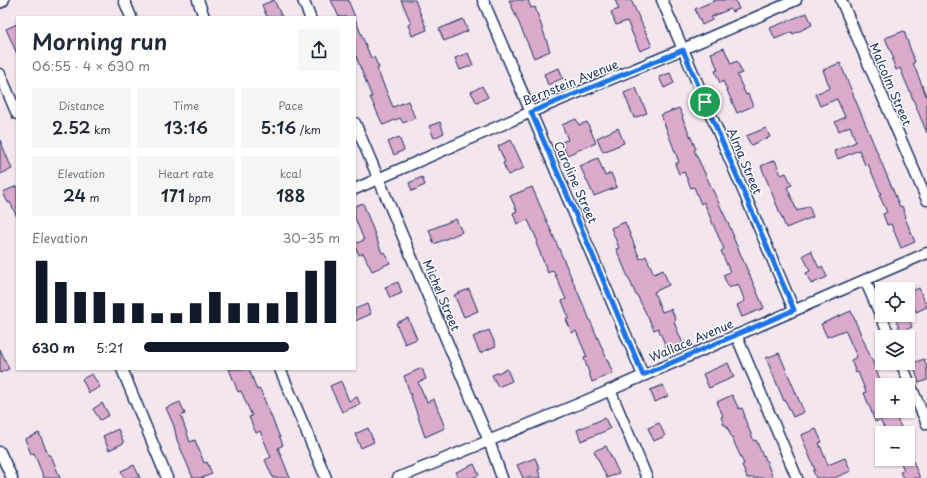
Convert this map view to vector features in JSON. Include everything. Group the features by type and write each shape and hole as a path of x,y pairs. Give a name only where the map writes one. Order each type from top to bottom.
{"street":[{"path":"124,0 131,16"},
{"path":"198,0 204,16"},
{"path":"303,0 310,16"},
{"name":"Caroline Street","path":"483,0 643,375"},
{"name":"Alma Street","path":"662,0 794,310"},
{"name":"Bernstein Avenue","path":"356,189 531,112 683,50 796,0"},
{"name":"Malcolm Street","path":"841,0 927,200"},
{"path":"0,74 16,112"},
{"name":"Michel Street","path":"356,125 380,179 489,441 502,478"},
{"name":"Wallace Avenue","path":"398,478 610,390 927,253"},
{"path":"865,280 887,330"},
{"path":"736,335 797,478"},
{"path":"122,370 167,478"},
{"path":"280,370 326,478"},
{"path":"904,370 924,409 927,424"},
{"path":"610,390 646,478"},
{"path":"0,452 12,478"}],"building":[{"path":"274,0 282,16 267,16 262,5"},
{"path":"331,0 348,0 355,16 339,16"},
{"path":"401,0 415,0 427,30 412,36 408,25 411,23"},
{"path":"509,0 528,0 531,8 535,7 550,51 534,58"},
{"path":"615,0 631,0 652,46 640,51 627,21 616,25 611,12 619,9"},
{"path":"716,0 735,0 739,9 732,12 730,9 711,17 712,20 702,25 695,9"},
{"path":"807,13 812,25 793,34 792,32 775,39 770,28"},
{"path":"463,19 468,31 444,41 439,29"},
{"path":"356,21 371,58 374,57 379,68 377,69 393,107 408,101 415,118 403,123 400,118 383,125 370,97 372,97 356,57"},
{"path":"16,24 16,52 6,29"},
{"path":"904,31 915,62 913,63 927,98 927,133 900,68 896,70 892,59 894,59 885,38"},
{"path":"724,48 731,64 737,61 742,73 737,75 753,106 737,113 723,81 720,83 715,71 718,70 711,53"},
{"path":"468,53 473,65 460,70 455,58"},
{"path":"840,63 900,207 902,206 906,217 905,218 915,242 901,248 891,224 887,225 883,214 887,212 879,195 881,194 868,164 865,165 859,150 838,159 834,151 856,142 850,126 839,131 835,122 845,117 837,99 820,106 815,94 830,88 823,70"},
{"path":"559,68 563,78 548,85 544,74"},
{"path":"670,73 674,83 664,88 659,77"},
{"path":"482,86 488,97 477,103 471,92"},
{"path":"636,88 647,113 634,118 624,93"},
{"path":"679,108 696,149 694,150 729,225 764,308 742,317 737,305 745,301 738,284 729,288 723,275 730,272 721,251 724,249 704,202 701,204 694,187 691,188 684,172 679,174 675,164 679,162 661,115"},
{"path":"576,119 579,125 587,122 596,143 567,155 561,142 568,140 562,125"},
{"path":"440,122 444,133 434,138 429,126"},
{"path":"618,128 624,143 603,152 597,138"},
{"path":"766,128 770,137 751,145 746,136"},
{"path":"399,137 404,150 394,155 388,142"},
{"path":"0,140 12,169 0,174"},
{"path":"511,140 524,168 508,175 503,163 505,162 498,146"},
{"path":"598,158 605,176 611,173 617,187 594,196 580,166"},
{"path":"775,160 781,175 786,173 792,185 787,187 797,211 809,206 813,217 786,228 761,166"},
{"path":"422,177 425,185 412,191 409,183"},
{"path":"16,186 16,215 10,202 8,203 3,192"},
{"path":"532,187 613,373 592,382 584,358 587,357 576,331 572,333 566,319 569,318 562,301 566,299 553,270 548,273 536,243 538,242 528,220 517,224 513,213 517,211 510,196"},
{"path":"363,203 382,253 385,252 390,263 372,271 363,253 359,255 356,248 356,244 364,240 356,220 356,206"},
{"path":"456,219 462,232 434,244 429,230"},
{"path":"625,222 640,259 646,256 654,274 663,270 669,285 654,292 662,312 671,309 676,320 674,322 683,344 668,351 658,328 654,330 636,295 616,249 619,248 611,228"},
{"path":"811,251 819,268 822,266 827,277 811,284 806,273 810,271 803,255"},
{"path":"398,282 402,293 390,298 385,287"},
{"path":"919,288 927,307 916,312 915,310 915,290"},
{"path":"469,289 478,311 464,317 454,295"},
{"path":"367,304 371,314 356,321 356,309"},
{"path":"851,311 879,378 875,378 875,418 896,418 900,426 883,426 880,420 875,422 864,393 866,392 858,372 856,373 851,360 857,357 845,330 827,337 821,324"},
{"path":"408,318 417,339 405,344 396,323"},
{"path":"897,322 910,322 912,327 905,330 900,330"},
{"path":"489,330 496,346 480,353 473,337"},
{"path":"0,349 9,369 0,373"},
{"path":"779,353 804,412 793,417 785,400 784,401 766,358"},
{"path":"924,359 927,368 927,380 919,383 915,370 915,362"},
{"path":"728,363 734,377 709,388 703,374"},
{"path":"422,368 426,379 418,382 427,402 434,399 445,428 425,437 404,376"},
{"path":"507,369 512,381 498,387 492,375"},
{"path":"229,370 249,370 257,390 260,389 283,445 278,448 290,478 273,478 265,460 271,457 260,431 256,433 249,417 252,416 241,391 238,392"},
{"path":"92,374 100,387 89,393 82,379"},
{"path":"341,381 349,401 357,397 360,404 342,412 330,386"},
{"path":"663,385 668,396 655,402 650,390"},
{"path":"732,395 739,409 742,408 754,441 756,440 763,456 764,455 773,478 747,478 742,465 744,464 726,425 724,425 721,417 723,416 717,402"},
{"path":"180,402 185,414 181,416 190,442 195,440 204,463 207,462 212,474 202,478 193,478 177,440 174,426 166,408"},
{"path":"102,403 109,415 100,420 93,409"},
{"path":"605,418 610,429 581,441 577,430"},
{"path":"659,423 665,436 654,441 648,428"},
{"path":"368,428 374,442 361,448 355,434"},
{"path":"118,429 124,443 109,450 103,436"},
{"path":"816,429 822,442 819,443 828,465 845,458 851,471 834,478 816,478 813,471 815,470 801,435"},
{"path":"39,433 49,456 51,455 60,478 44,478 34,453 31,454 25,439"},
{"path":"606,446 619,473 607,478 594,451"},
{"path":"535,458 540,469 538,470 541,478 523,478 517,465"},
{"path":"474,464 479,475 472,478 458,478 456,472"},
{"path":"134,465 140,478 124,478 121,471"},
{"path":"902,466 915,466 920,478 903,478 900,472 904,470"}],"route":[{"path":"683,50 705,102 794,310 643,375 531,112 683,50"}]}
